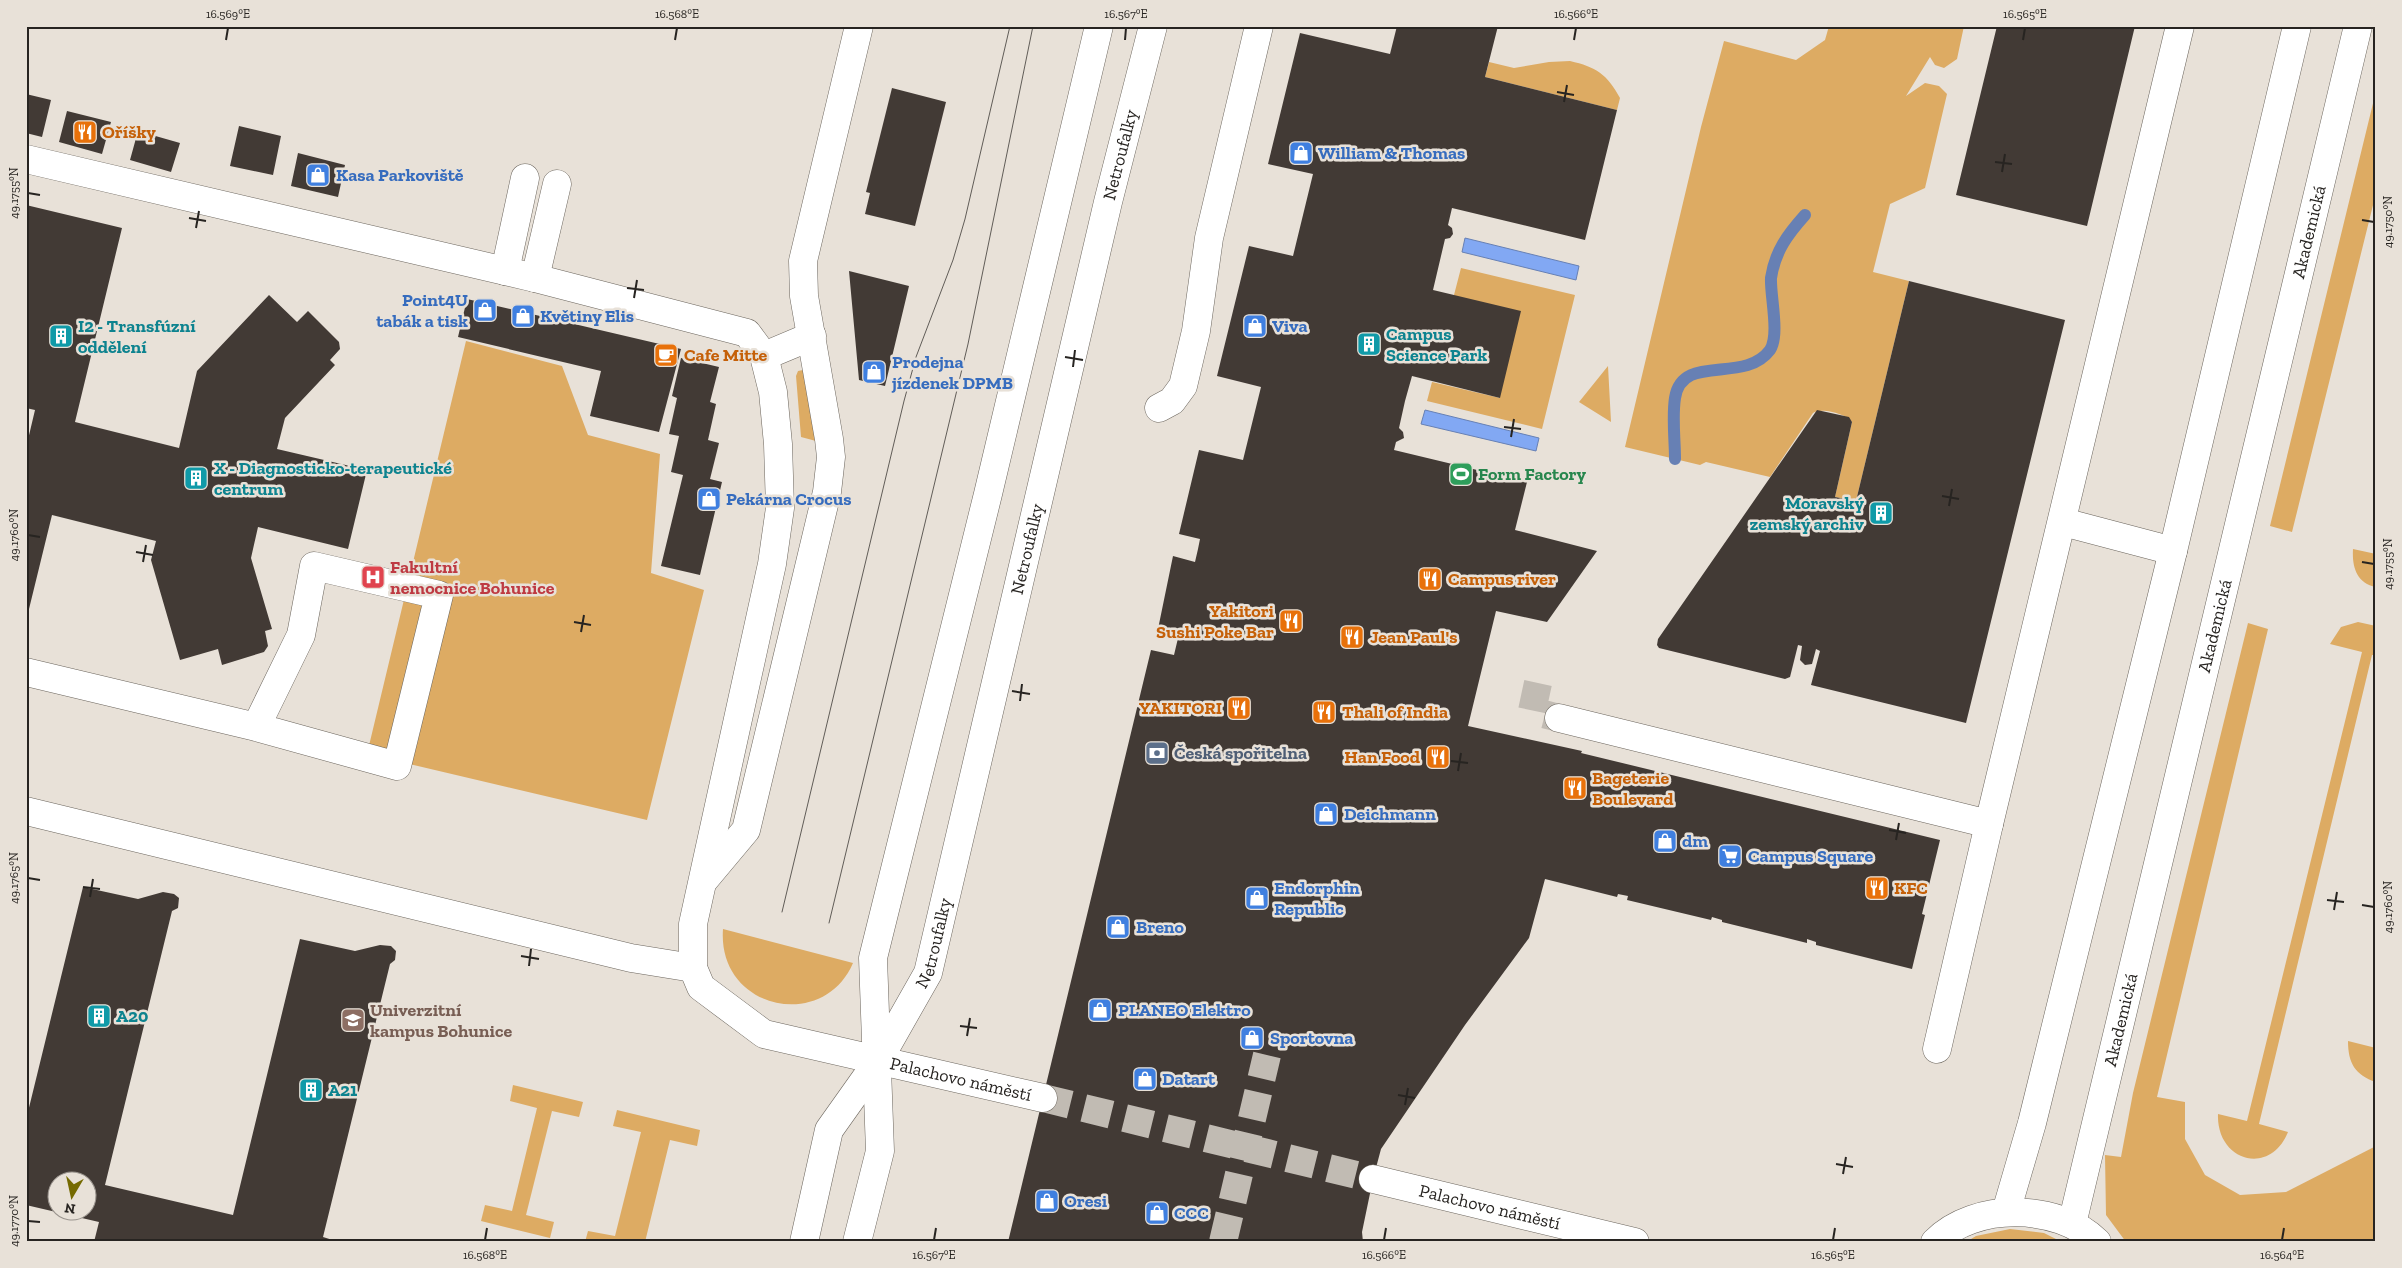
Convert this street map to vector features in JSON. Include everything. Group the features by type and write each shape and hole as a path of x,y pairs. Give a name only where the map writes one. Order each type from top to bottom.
{"street":[{"path":"703,882 746,830 827,492 831,457 830,439 804,296 803,262 860,26"},
{"path":"857,1242 880,1151 873,958 988,494 1098,26"},
{"name":"Netroufalky","path":"804,1242 829,1130 878,1061 928,972 1108,202 1153,26"},
{"path":"1159,408 1172,401 1183,386 1196,330 1209,238 1259,26"},
{"path":"1937,1049 2180,26"},
{"path":"2006,1212 2032,1123 2173,551 2297,26"},
{"name":"Akademická","path":"2072,1224 2358,26"},
{"path":"26,159 535,278 747,333 764,356 773,392 778,444 780,508 772,564 703,882 692,924 693,968 631,958 26,811"},
{"path":"505,271 525,178"},
{"path":"535,278 557,184"},
{"path":"764,356 812,336"},
{"path":"2062,522 2173,551"},
{"path":"26,672 256,727 397,766 439,595 314,566 301,635 256,727"},
{"path":"1559,718 1989,824"},
{"name":"Palachovo náměstí","path":"693,968 701,987 764,1034 1043,1098"},
{"name":"Palachovo náměstí","path":"1373,1179 1635,1242"},
{"path":"1935,1242 1959,1226 1982,1216 2006,1212 2040,1214 2072,1224 2097,1242"}],"shaded area":[{"path":"1829,26 1964,26 1957,59 1944,68 1935,65 1930,57 1906,96 1925,83 1939,86 1947,94 1925,188 1890,204 1873,272 1909,281 1856,501 1835,497 1852,422 1845,416 1834,412 1817,411 1813,413 1770,477 1706,462 1700,465 1625,447 1701,127 1724,41 1796,60 1825,40"},
{"path":"1570,61 1594,69 1605,77 1620,98 1617,110 1485,77 1489,62 1514,68 1549,62"},
{"path":"2376,91 2376,193 2292,532 2270,526"},
{"path":"1461,268 1575,295 1542,429 1427,401 1432,382 1500,398 1454,295"},
{"path":"466,341 562,366 588,435 660,454 651,573 704,590 647,820 367,754"},
{"path":"1608,366 1611,422 1579,402"},
{"path":"803,370 816,441 801,437 796,376 798,371"},
{"path":"2353,549 2376,554 2376,587 2369,585 2360,578 2353,562"},
{"path":"2358,622 2376,626 2376,655 2372,655 2259,1124 2288,1132 2280,1146 2269,1155 2257,1158 2246,1157 2235,1152 2226,1143 2220,1130 2218,1114 2247,1121 2362,652 2330,644 2341,627"},
{"path":"2248,623 2268,629 2157,1097 2185,1102 2185,1139 2205,1175 2240,1195 2286,1192 2376,1146 2376,1242 2126,1242 2106,1215 2105,1155 2121,1157 2133,1093"},
{"path":"723,929 853,963 839,985 819,998 797,1004 774,1002 754,993 737,978 726,956"},
{"path":"2348,1041 2376,1048 2376,1082 2363,1076 2354,1067 2349,1056"},
{"path":"513,1085 583,1102 579,1117 552,1111 526,1215 554,1222 550,1238 481,1221 485,1205 512,1211 537,1108 510,1101"},
{"path":"617,1110 700,1130 697,1146 670,1140 645,1242 585,1242 588,1231 615,1236 641,1132 613,1126"},
{"path":"2010,1229 2044,1233 2062,1242 1966,1242 1976,1236"}],"water":[{"path":"1465,238 1579,266 1576,280 1462,252"},
{"path":"1425,410 1539,438 1536,451 1421,424"}],"building":[{"path":"1397,26 1498,26 1485,77 1617,110 1585,240 1452,208 1448,225 1452,228 1453,234 1450,238 1445,239 1433,290 1521,311 1500,398 1412,376 1405,401 1399,428 1403,432 1404,438 1396,442 1394,450 1527,482 1515,530 1597,551 1547,622 1496,611 1468,726 1582,751 1581,753 1940,840 1922,914 1925,915 1912,969 1816,945 1816,942 1807,939 1807,943 1722,922 1722,920 1712,917 1711,920 1627,900 1628,896 1618,894 1617,897 1545,879 1529,938 1465,1025 1381,1149 1362,1232 1363,1242 1008,1242 1151,650 1174,655 1179,634 1158,629 1173,556 1195,562 1198,549 1200,539 1179,534 1199,450 1243,460 1261,387 1217,376 1249,246 1293,256 1313,174 1268,164 1300,33 1390,54"},
{"path":"1997,26 2135,26 2087,226 1956,195"},
{"path":"892,88 946,102 915,226 865,214 870,193 866,192"},
{"path":"26,94 51,100 42,137 26,133"},
{"name":"Oříšky","path":"67,111 111,122 102,154 59,142"},
{"path":"239,126 281,136 273,175 230,166"},
{"path":"138,131 180,143 171,172 130,160"},
{"name":"Kasa Parkoviště","path":"298,153 345,165 338,197 291,186"},
{"name":"X - Diagnosticko-terapeutické centrum","path":"26,205 122,228 75,422 179,448 197,371 269,295 297,322 308,311 339,342 340,349 330,360 335,365 285,418 277,449 367,470 348,549 258,527 251,558 272,629 265,631 268,646 264,652 222,665 218,649 180,660 151,560 156,541 52,515 29,609 26,608 26,448 35,410 26,408"},
{"path":"849,271 909,286 885,386 859,380"},
{"name":"Moravský zemský archiv","path":"1909,281 2065,320 1966,723 1811,685 1820,651 1816,649 1812,664 1805,665 1800,660 1802,646 1798,645 1790,677 1785,679 1659,648 1657,645 1658,639 1817,410 1849,417 1852,422 1835,497 1856,501"},
{"path":"467,299 681,349 659,432 590,416 601,371 458,337"},
{"path":"681,358 719,367 710,402 716,404 708,440 719,443 710,479 722,482 700,575 661,566 683,475 671,472 679,436 669,434 677,398 672,396"},
{"path":"83,887 138,899 163,892 174,894 179,898 178,908 172,911 105,1185 233,1215 300,939 355,951 380,945 391,946 396,951 395,960 390,964 323,1237 339,1242 94,1242 99,1222 90,1220 98,1220 98,1170 48,1170 48,1210 26,1205 26,1120"}],"waterway":[{"path":"1675,459 1674,405 1680,384 1689,376 1701,372 1745,366 1759,360 1770,350 1774,335 1771,285 1773,268 1783,244 1805,215"}],"tunnel":[{"path":"1538,683 1532,711 1559,718"},
{"path":"1223,1242 1267,1055"},
{"path":"1043,1098 1373,1179"}],"tram line":[{"path":"782,912 904,401 916,357 953,260 965,219 1010,26"},
{"path":"829,923 968,344 1033,26"}],"place":[{"name":"Oříšky","path":"85,132"},
{"name":"William & Thomas","path":"1301,153"},
{"name":"Kasa Parkoviště","path":"318,175"},
{"name":"Point4U tabák a tisk","path":"485,310"},
{"name":"Květiny Elis","path":"523,316"},
{"name":"Viva","path":"1255,326"},
{"name":"I2 - Transfúzní oddělení","path":"61,336"},
{"name":"Campus Science Park","path":"1369,344"},
{"name":"Cafe Mitte","path":"666,355"},
{"name":"Prodejna jízdenek DPMB","path":"874,372"},
{"name":"Form Factory","path":"1461,474"},
{"name":"X - Diagnosticko-terapeutické centrum","path":"196,478"},
{"name":"Pekárna Crocus","path":"709,499"},
{"name":"Moravský zemský archiv","path":"1881,513"},
{"name":"Fakultní nemocnice Bohunice","path":"373,577"},
{"name":"Campus river","path":"1430,579"},
{"name":"Yakitori Sushi Poke Bar","path":"1291,621"},
{"name":"Jean Paul's","path":"1352,637"},
{"name":"YAKITORI","path":"1239,708"},
{"name":"Thali of India","path":"1324,712"},
{"name":"Česká spořitelna","path":"1157,753"},
{"name":"Han Food","path":"1438,757"},
{"name":"Bageterie Boulevard","path":"1575,788"},
{"name":"Deichmann","path":"1326,814"},
{"name":"dm","path":"1665,841"},
{"name":"Campus Square","path":"1730,856"},
{"name":"KFC","path":"1877,888"},
{"name":"Endorphin Republic","path":"1257,898"},
{"name":"Breno","path":"1118,927"},
{"name":"PLANEO Elektro","path":"1100,1010"},
{"name":"A20","path":"99,1016"},
{"name":"Univerzitní kampus Bohunice","path":"353,1020"},
{"name":"Sportovna","path":"1252,1038"},
{"name":"Datart","path":"1145,1079"},
{"name":"A21","path":"311,1090"},
{"name":"Oresi","path":"1047,1201"},
{"name":"CCC","path":"1157,1213"}]}
